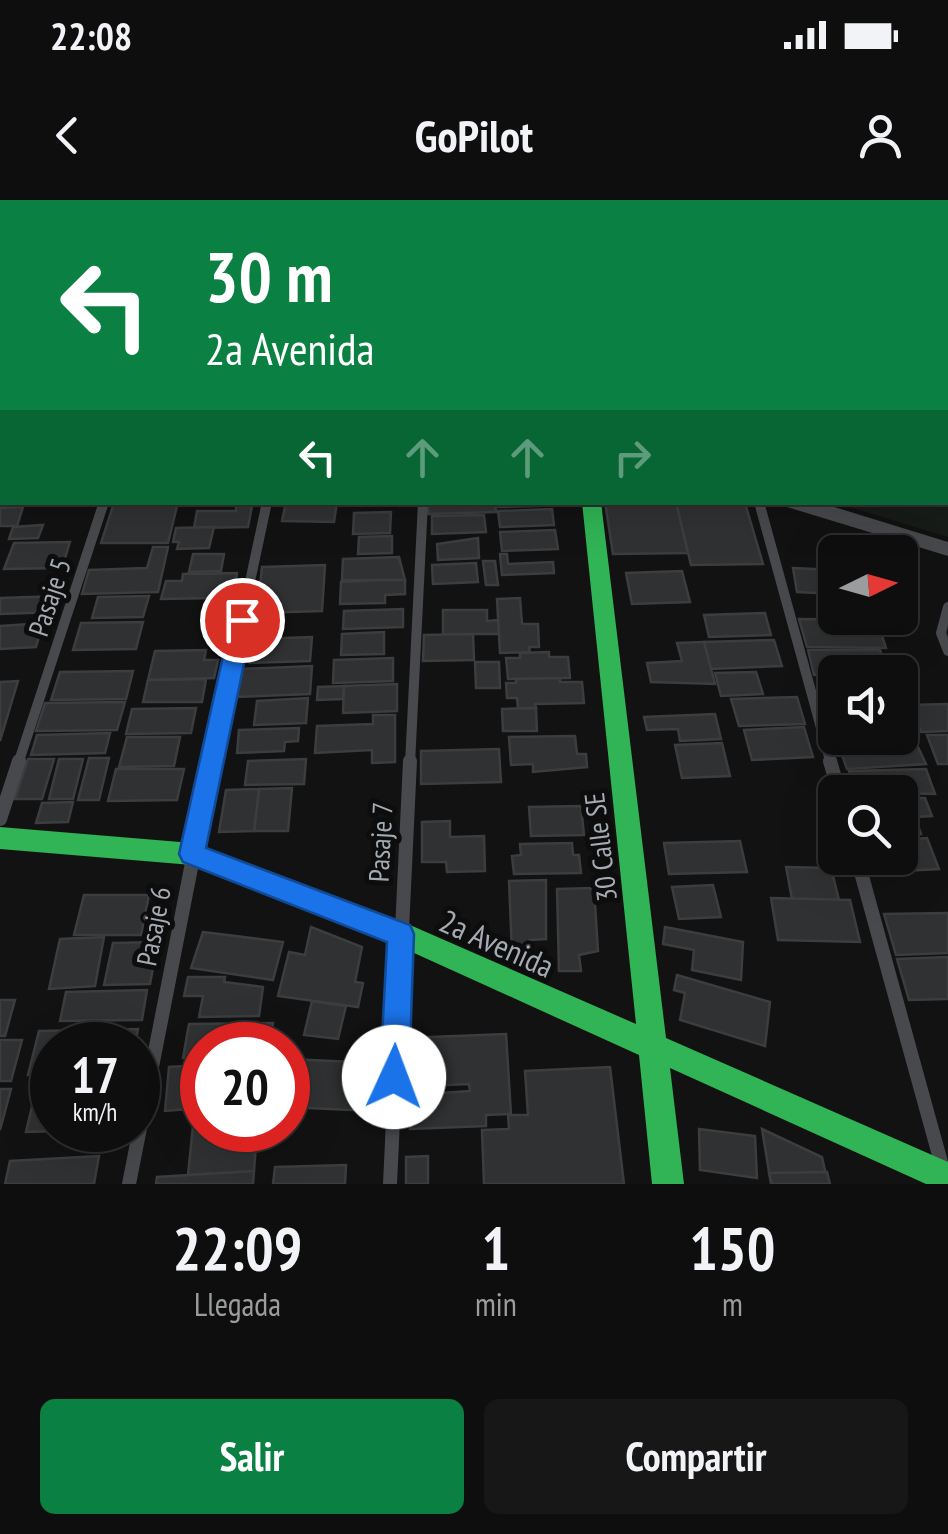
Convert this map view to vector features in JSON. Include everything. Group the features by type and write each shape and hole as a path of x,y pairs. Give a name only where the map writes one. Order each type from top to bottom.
{"street":[{"name":"30 Calle SE","path":"590,505 668,1184"},
{"path":"804,505 948,548"},
{"name":"2a Avenida","path":"0,838 192,854 401,934 947,1180"}],"lane":[{"name":"Pasaje 5","path":"0,819 103,505"},
{"name":"Pasaje 6","path":"129,1184 192,854 266,505"},
{"name":"Pasaje 7","path":"390,1184 423,505"},
{"path":"760,505 834,775"},
{"path":"948,607 941,633 948,652"},
{"path":"862,875 947,1180"}],"shaded area":[{"path":"843,505 948,505 948,537"}],"building":[{"path":"113,505 177,505 168,543 101,543"},
{"path":"285,505 337,505 334,522 282,521"},
{"path":"428,505 495,505 496,512 428,514"},
{"path":"498,505 568,505 498,507"},
{"path":"605,505 677,505 688,553 613,554"},
{"path":"677,505 746,505 763,564 691,565"},
{"path":"236,506 252,506 248,527 194,528 197,511 236,511"},
{"path":"23,507 17,526 0,526 0,508"},
{"path":"552,509 554,525 500,527 498,511"},
{"path":"391,512 390,533 353,534 354,513"},
{"path":"484,515 486,532 432,534 432,516"},
{"path":"43,525 38,538 9,539 13,527"},
{"path":"214,527 209,548 177,549 179,542 173,542 176,528"},
{"path":"555,530 558,549 502,551 500,532"},
{"path":"392,536 392,553 358,554 359,537"},
{"path":"478,538 479,558 438,560 437,544"},
{"path":"70,542 62,568 4,569 14,543"},
{"path":"153,547 168,547 158,592 82,594 89,570 147,568"},
{"path":"193,554 224,554 221,571 189,572"},
{"path":"500,554 507,554 508,564 553,562 554,573 502,575"},
{"path":"399,557 405,580 342,580 343,559"},
{"path":"483,561 495,561 498,585 486,585"},
{"path":"476,563 478,582 433,584 432,565"},
{"path":"325,565 322,611 257,613 262,567"},
{"path":"793,568 818,569 818,593 797,592"},
{"path":"682,571 690,602 632,604 626,573"},
{"path":"237,573 235,588 218,588 216,598 161,599 166,581 182,581 183,574"},
{"path":"405,580 405,594 385,595 385,603 340,604 341,582"},
{"path":"61,596 56,612 0,614 0,598"},
{"path":"149,596 143,617 92,618 98,597"},
{"path":"520,598 522,624 538,624 539,647 529,647 530,652 500,653 497,599"},
{"path":"403,609 403,627 343,629 344,611"},
{"path":"443,610 487,610 487,621 498,620 499,634 443,634"},
{"path":"765,613 771,635 709,637 704,615"},
{"path":"799,619 818,619 818,635 882,635 886,648 807,647"},
{"path":"143,622 136,649 73,650 81,623"},
{"path":"43,623 36,647 0,649 0,626"},
{"path":"384,632 384,654 341,655 342,634"},
{"path":"473,634 474,660 423,661 424,635"},
{"path":"312,637 310,661 250,663 253,639"},
{"path":"774,640 782,666 710,669 704,642"},
{"path":"704,642 715,684 651,682 647,663 682,661 677,643"},
{"path":"206,650 204,660 218,660 214,678 148,680 155,651"},
{"path":"808,650 880,650 882,655 818,655 818,675 814,675"},
{"path":"549,652 549,657 568,657 570,678 508,679 506,658 520,658 520,653"},
{"path":"393,658 393,681 333,683 334,660"},
{"path":"475,662 499,662 500,688 476,688"},
{"path":"312,666 310,694 235,697 239,669"},
{"path":"133,671 126,699 51,700 60,672"},
{"path":"756,672 763,694 721,696 715,673"},
{"path":"560,678 560,682 582,682 584,703 535,704 536,708 518,709 517,698 507,698 506,683 516,683 516,679"},
{"path":"206,679 202,702 143,702 148,680"},
{"path":"18,681 0,741 0,682"},
{"path":"397,684 397,711 343,713 344,686"},
{"path":"344,686 343,699 317,700 318,687"},
{"path":"797,697 805,724 739,726 731,699"},
{"path":"308,698 306,723 254,725 257,701"},
{"path":"125,702 117,730 36,731 45,703"},
{"path":"948,704 948,731 921,732 918,705"},
{"path":"196,708 191,733 126,734 132,709"},
{"path":"536,708 537,731 503,731 502,709"},
{"path":"715,714 721,739 680,741 678,729 647,730 644,717"},
{"path":"373,715 395,715 395,762 372,763 372,750 315,753 317,726 373,724"},
{"path":"804,727 813,757 752,760 744,730"},
{"path":"299,728 298,741 285,742 284,751 237,753 239,730"},
{"path":"110,733 105,753 31,755 37,735"},
{"path":"927,735 948,735 948,764 938,764"},
{"path":"575,736 577,754 586,754 587,767 533,772 533,764 511,765 509,737"},
{"path":"127,737 180,737 174,766 119,767"},
{"path":"722,743 730,776 682,778 675,745"},
{"path":"918,747 926,764 847,769 842,755 918,755"},
{"path":"499,749 501,782 421,784 421,751"},
{"path":"89,758 109,758 99,800 78,800"},
{"path":"28,759 54,759 42,799 15,799"},
{"path":"59,759 83,759 73,799 49,799"},
{"path":"306,759 304,784 245,785 248,761"},
{"path":"116,769 184,769 177,800 108,801"},
{"path":"926,769 935,794 918,794 918,775 850,775 849,771"},
{"path":"292,788 288,831 254,831 259,789"},
{"path":"259,789 254,831 219,832 226,790"},
{"path":"918,798 925,798 932,816 918,817"},
{"path":"73,802 68,822 36,823 42,803"},
{"path":"581,806 584,835 531,836 529,807"},
{"path":"450,821 450,837 484,836 485,871 447,872 446,862 422,862 422,822"},
{"path":"927,838 939,869 918,870 918,839"},
{"path":"740,841 747,872 669,874 664,843"},
{"path":"572,843 573,855 579,855 581,873 514,874 512,856 521,855 520,844"},
{"path":"786,867 818,868 818,875 833,875 839,900 792,899"},
{"path":"546,880 546,939 529,940 530,953 512,953 509,881"},
{"path":"713,885 721,917 679,919 672,887"},
{"path":"594,888 598,951 579,955 581,971 559,971 557,889"},
{"path":"84,895 149,895 141,935 74,935"},
{"path":"771,898 850,900 860,942 778,940"},
{"path":"948,913 948,953 896,955 884,914"},
{"path":"311,927 362,947 355,982 363,983 358,1007 278,996 289,952 305,955"},
{"path":"665,927 743,942 741,980 692,970 694,950 663,944"},
{"path":"203,932 283,942 273,980 191,968"},
{"path":"104,937 95,986 49,989 60,939"},
{"path":"158,942 150,984 104,985 113,943"},
{"path":"948,957 948,999 909,1000 897,959"},
{"path":"677,975 770,1002 765,1046 680,1020 685,993 674,990"},
{"path":"188,977 225,977 224,982 263,987 259,1016 199,1017 203,996 184,996"},
{"path":"147,990 142,1020 60,1021 66,992"},
{"path":"0,1000 15,1000 5,1036 0,1036"},
{"path":"312,1001 346,1006 338,1039 310,1036 307,1022"},
{"path":"506,1034 511,1114 486,1115 486,1126 410,1129 410,1104 426,1104 426,1094 470,1091 469,1084 404,1087 405,1038"},
{"path":"0,1040 22,1040 11,1081 0,1081"},
{"path":"310,1060 376,1063 371,1111 310,1108"},
{"path":"180,1066 180,1110 165,1111 169,1067"},
{"path":"610,1067 624,1184 484,1184 482,1130 509,1129 508,1115 528,1115 525,1071"},
{"path":"0,1089 11,1089 0,1130"},
{"path":"699,1129 755,1136 757,1178 700,1170"},
{"path":"762,1129 822,1157 828,1184 771,1184"},
{"path":"190,1152 255,1152 254,1171 188,1175"},
{"path":"99,1156 94,1184 5,1184 10,1161"},
{"path":"428,1156 428,1184 406,1184 406,1157"},
{"path":"346,1165 345,1184 273,1184 275,1167"},
{"path":"254,1171 253,1184 156,1184 157,1177"},
{"path":"827,1172 830,1184 772,1184 769,1173"}],"traffic: fast":[{"path":"591,505 668,1184"},
{"path":"0,838 192,854 401,934 948,1178"}],"route":[{"path":"242,620 192,854 401,934 394,1077"}]}
